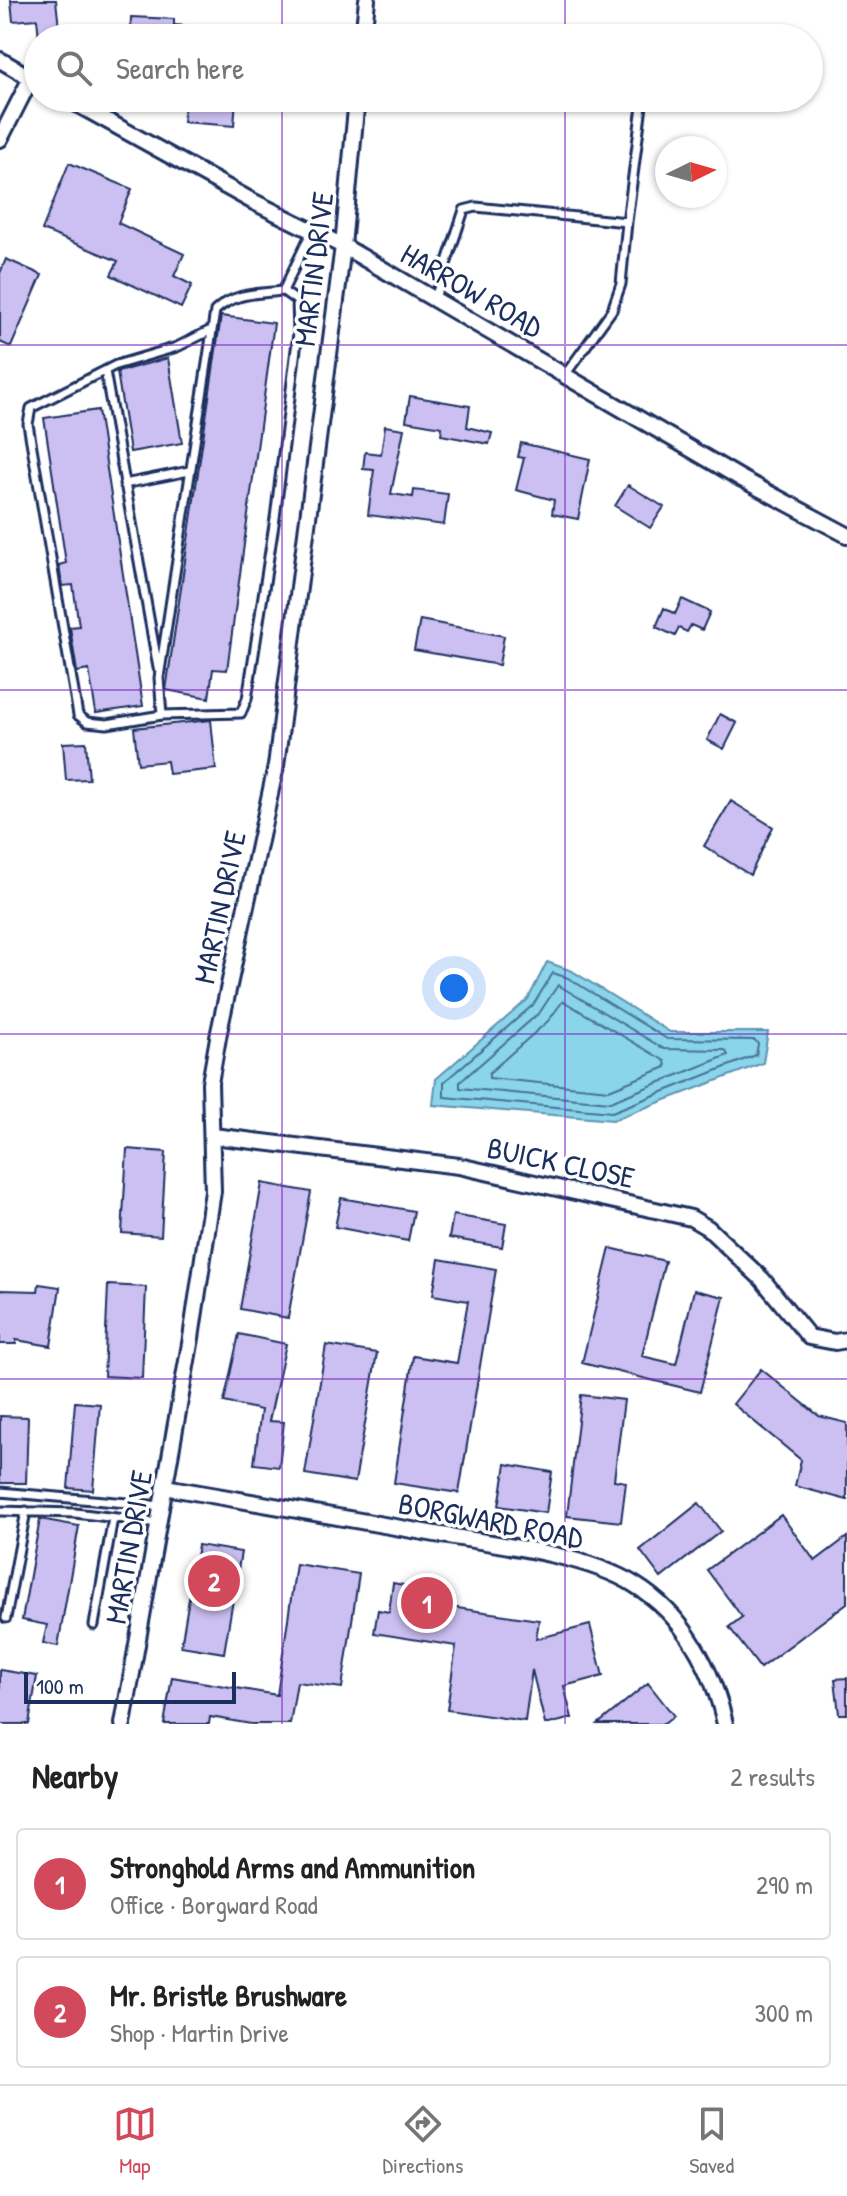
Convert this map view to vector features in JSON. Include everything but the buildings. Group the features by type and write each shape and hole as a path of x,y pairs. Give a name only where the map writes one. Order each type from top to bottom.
{"street":[{"path":"364,24 367,0"},
{"path":"0,60 24,74"},
{"path":"0,139 24,99"},
{"name":"HARROW ROAD","path":"92,112 343,246 742,479 847,535"},
{"name":"MARTIN DRIVE","path":"123,1724 213,1191 210,1083 276,766 343,246 356,112"},
{"name":"BUICK CLOSE","path":"213,1136 459,1166 691,1218 708,1228 762,1279 809,1337 835,1342 847,1340"},
{"name":"BORGWARD ROAD","path":"165,1487 511,1547 604,1570 635,1584 662,1605 690,1637 709,1673 725,1724"}],"lane":[{"path":"565,375 612,310 621,284 641,112"},
{"path":"435,298 464,210 476,207 627,222"},
{"path":"283,291 312,231"},
{"path":"159,678 209,331 215,311 229,298 283,291 297,301 298,333 275,518 245,708 241,713 162,715 107,724 87,722 78,715 28,424 31,408 105,371 209,331"},
{"path":"105,371 159,678 162,715"},
{"path":"124,484 189,471"},
{"path":"0,1492 162,1506"},
{"path":"0,1511 159,1523"},
{"path":"6,1618 26,1511"},
{"path":"94,1625 113,1518"}],"water":[{"path":"547,962 572,971 670,1032 768,1032 763,1063 613,1120 433,1105 436,1079 528,999"}],"place":[{"name":"Mr. Bristle Brushware","path":"214,1581"},
{"name":"Stronghold Arms and Ammunition","path":"427,1603"}]}
